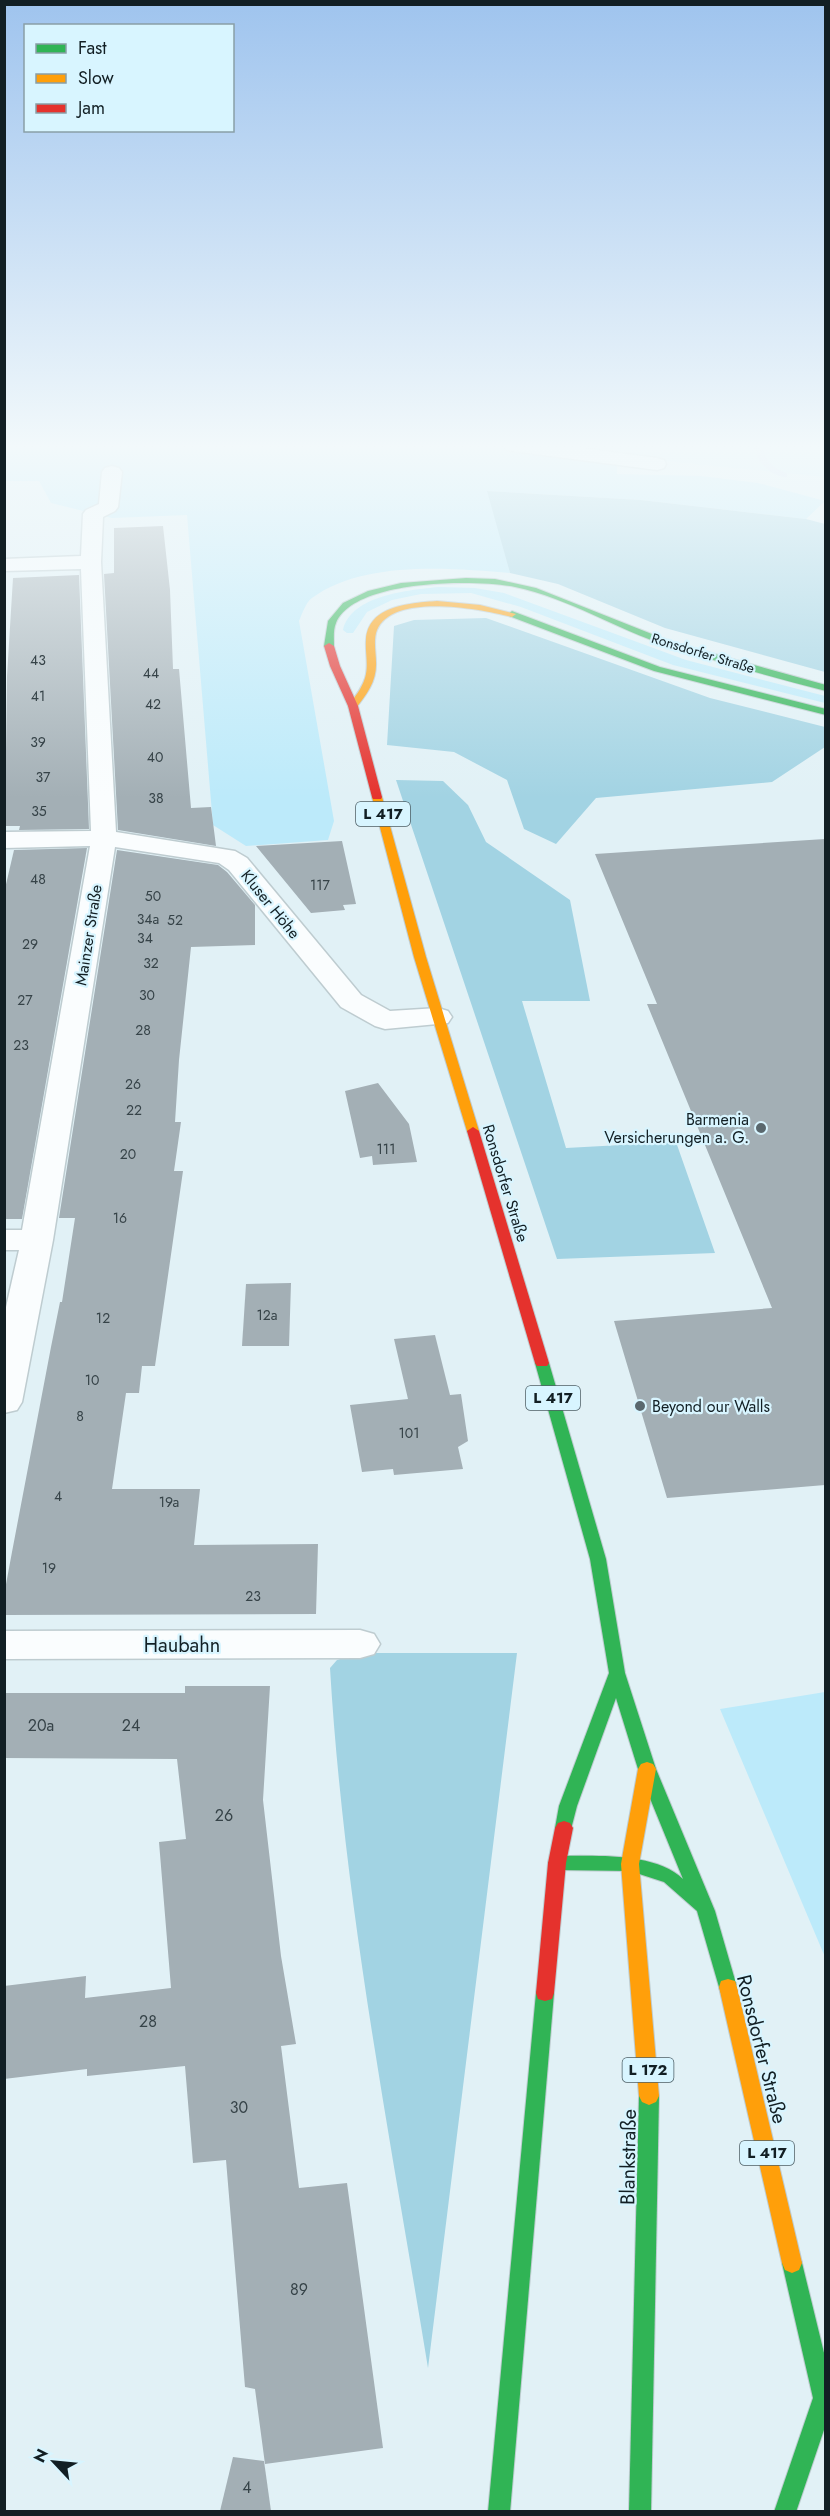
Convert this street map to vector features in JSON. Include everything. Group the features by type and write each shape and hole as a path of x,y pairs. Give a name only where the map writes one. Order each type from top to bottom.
{"main road":[{"name":"Ronsdorfer Straße","path":"785,2511 824,2403 731,1997 706,1911 647,1769 617,1673 593,1538 506,1237 420,957 353,706 337,676 327,635 332,617 355,600 377,591 445,580 493,582 515,585 646,636 825,688"},
{"name":"Ronsdorfer Straße","path":"353,706 371,675 370,634 377,621 396,610 413,605 454,601 490,607 525,618 631,661 680,676 825,712"},
{"name":"Ronsdorfer Straße","path":"499,2511 557,1863 568,1806 617,1673"},
{"name":"Blankstraße","path":"640,2511 649,2085 630,1864 647,1769"},
{"path":"557,1863 630,1864 670,1876 706,1911"}],"street":[{"path":"4,565 79,562"},
{"name":"Mainzer Straße","path":"4,1402 21,1240 104,838 91,562"},
{"name":"Kluser Höhe","path":"4,840 104,838 226,856 238,864 351,1001 385,1020 438,1017"},
{"name":"Haubahn","path":"4,1645 360,1644"}],"shaded area":[{"path":"191,562 507,562 510,573 461,569 408,569 382,572 356,577 312,598 304,608 299,621 334,821 328,840 246,846 213,825"},
{"path":"507,562 825,562 825,672 665,628 558,584 510,573"},
{"path":"439,587 475,588 504,593 686,660 825,696 825,703 673,665 521,607 471,593 421,594 392,600 367,612 353,633 343,630 348,618 369,602 383,596"},
{"path":"486,618 710,698 825,727 825,747 772,782 596,798 556,844 524,829 507,780 454,752 387,745 394,626 414,620"},
{"path":"396,780 443,781 468,805 486,842 570,900 590,1001 522,1001 566,1148 676,1142 715,1253 557,1259"},
{"path":"360,1653 517,1653 428,2368 357,1932 337,1756 330,1668 337,1660"},
{"path":"826,1692 825,1957 720,1709"}],"building":[{"path":"114,562 167,562 173,669 179,669 191,808 211,807 216,846 118,830 104,574 114,573"},
{"path":"79,575 89,829 19,830 20,826 5,826 7,676 13,578"},
{"name":"Barmenia Versicherungen a. G.","path":"825,839 825,1485 667,1498 614,1321 772,1308 647,1004 657,1004 595,854"},
{"path":"342,841 356,904 343,905 345,910 311,913 256,846"},
{"path":"87,848 22,1219 4,1219 4,893 14,850"},
{"path":"117,850 218,865 227,872 255,905 255,945 191,947 175,1122 181,1122 174,1171 183,1171 155,1366 142,1366 139,1393 126,1393 112,1489 200,1489 194,1545 318,1544 316,1614 4,1615 4,1595 51,1347 60,1302 62,1302 75,1218 59,1218"},
{"path":"378,1083 409,1124 417,1162 373,1165 372,1156 360,1158 345,1091"},
{"path":"291,1283 289,1346 242,1346 246,1284"},
{"path":"435,1335 450,1395 461,1394 468,1441 458,1447 463,1469 394,1475 393,1469 362,1472 350,1405 408,1399 394,1339"},
{"path":"185,1686 270,1686 263,1800 281,1956 296,2044 281,2046 299,2188 347,2183 383,2448 265,2464 255,2389 245,2387 226,2160 193,2163 185,2066 87,2076 87,2069 4,2079 4,1986 86,1976 85,1998 171,1988 159,1842 186,1839 177,1759 4,1758 4,1693 185,1693"},
{"path":"233,2457 264,2461 271,2511 220,2511"}],"traffic: fast":[{"path":"329,646 331,623 347,605 371,593 401,585 434,581 495,582 516,585 550,595 631,630 691,651 826,688"},
{"path":"512,614 657,669 826,712"},
{"path":"542,1363 598,1559 617,1673 647,1769 706,1911 728,1987"},
{"path":"564,1828 568,1806 617,1673"},
{"path":"557,1863 630,1864"},
{"path":"630,1864 670,1877 699,1904"},
{"path":"499,2512 545,1993"},
{"path":"640,2512 649,2096"},
{"path":"792,2263 826,2409"},
{"path":"785,2512 824,2396"}],"traffic: slow":[{"path":"353,706 370,678 371,634 382,616 397,609 437,604 480,607 512,614"},
{"path":"377,797 420,957 473,1131"},
{"path":"647,1769 630,1864 649,2096"},
{"path":"728,1987 792,2263"}],"traffic: jam":[{"path":"329,646 335,666 353,706 377,797"},
{"path":"473,1131 542,1363"},
{"path":"545,1993 557,1863 564,1828"}],"place":[{"name":"Barmenia Versicherungen a. G.","path":"761,1128"},
{"name":"Beyond our Walls","path":"640,1406"}]}
